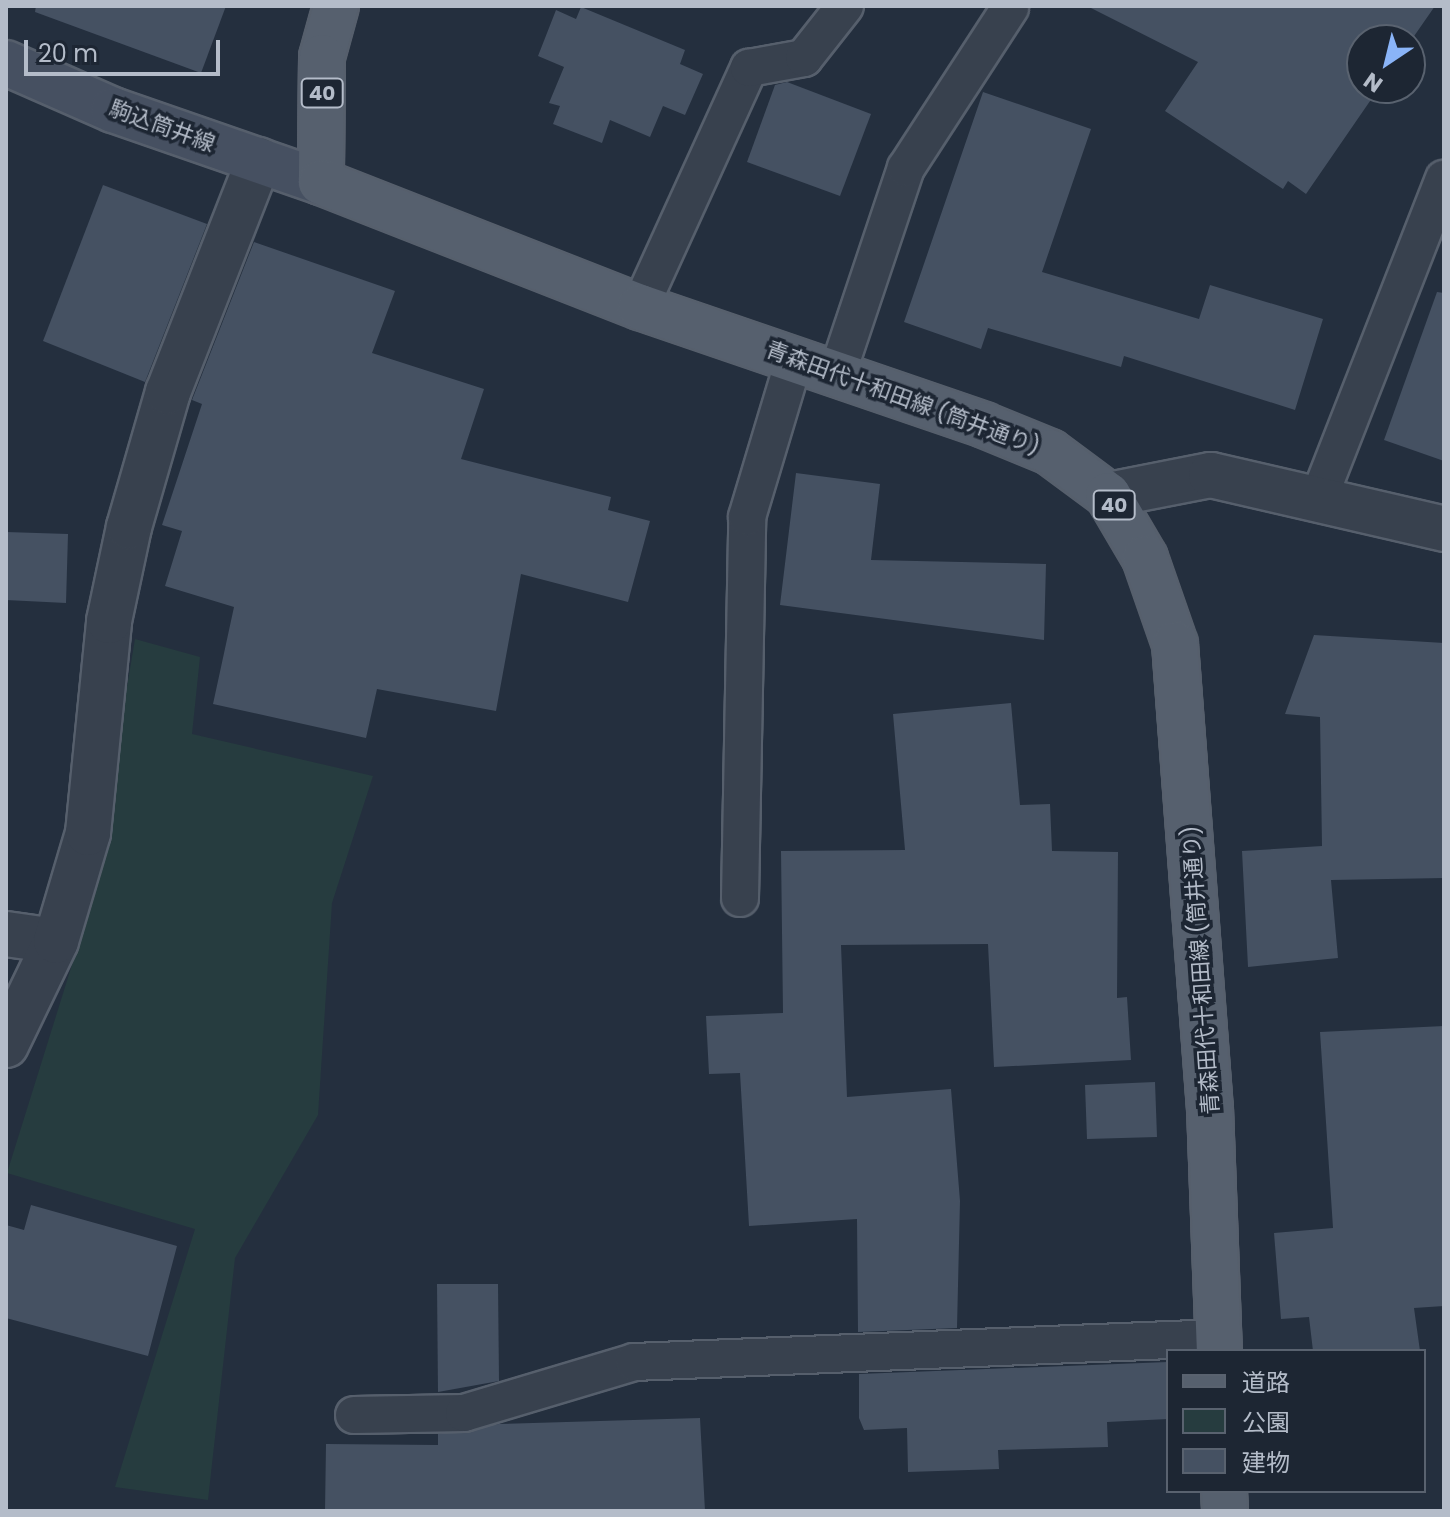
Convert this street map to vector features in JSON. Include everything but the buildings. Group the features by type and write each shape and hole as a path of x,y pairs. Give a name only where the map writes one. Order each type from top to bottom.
{"main road":[{"name":"40","path":"321,182 322,57 336,6"},
{"name":"駒込筒井線","path":"6,63 113,110 321,182"},
{"name":"青森田代十和田線 (筒井通り)","path":"321,182 640,307 838,371 1050,452 1108,495 1145,558 1175,644 1210,1108 1218,1345"}],"street":[{"path":"6,1045 56,941 88,833 109,621 129,527 168,392 259,160"},
{"path":"1108,495 1211,475 1444,529"},
{"path":"6,934 56,941"}],"lane":[{"path":"640,307 749,68 804,58 845,6"},
{"path":"838,371 906,168 1010,8"},
{"path":"1318,500 1444,179"},
{"path":"740,898 747,517 795,357"},
{"path":"354,1415 464,1413 634,1362 1218,1345"}],"green space":[{"path":"135,639 200,657 192,734 373,776 332,903 318,1115 235,1258 208,1500 115,1487 195,1229 7,1173 90,907"}]}
